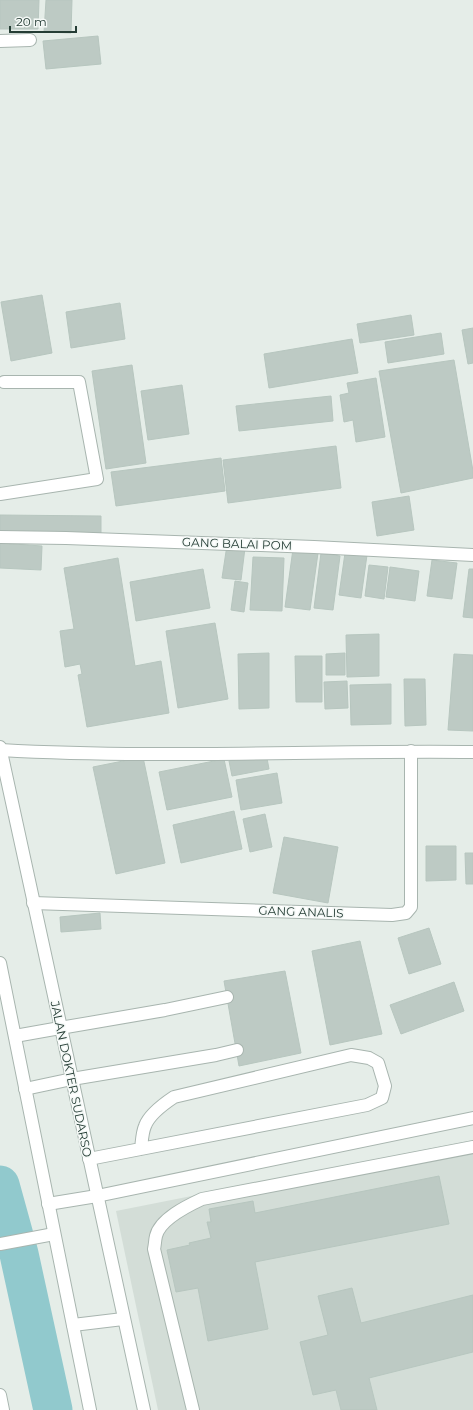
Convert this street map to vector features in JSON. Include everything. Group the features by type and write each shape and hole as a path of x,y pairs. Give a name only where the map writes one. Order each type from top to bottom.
{"street":[{"path":"0,41 30,40"},
{"path":"0,494 97,479 79,382 4,382"},
{"name":"GANG BALAI POM","path":"0,537 314,546 473,555"},
{"path":"0,749 93,754 473,752"},
{"name":"JALAN DOKTER SUDARSO","path":"0,749 96,1196 144,1410"},
{"name":"GANG ANALIS","path":"33,903 392,915 406,913 411,908 411,752"},
{"path":"0,963 90,1410"},
{"path":"15,1036 165,1010 227,997"},
{"path":"25,1089 72,1079 216,1055 237,1050"},
{"path":"89,1159 141,1149 367,1104 382,1098 385,1086 378,1063 369,1058 351,1055 174,1097 161,1106 145,1124 142,1135 141,1149"},
{"path":"48,1204 96,1196 473,1118"},
{"path":"193,1410 154,1249 156,1235 161,1226 171,1216 202,1199 473,1147"},
{"path":"0,1244 54,1234"},
{"path":"73,1325 123,1319"},
{"path":"0,1396 3,1410"}],"shaded area":[{"path":"473,1140 473,1410 158,1410 116,1211"}],"building":[{"path":"0,0 39,0 38,29 0,29"},
{"path":"46,0 72,0 71,33 44,32"},
{"path":"98,36 101,64 46,69 43,41"},
{"path":"42,295 52,353 11,361 1,302"},
{"path":"120,303 125,339 71,348 66,312"},
{"path":"411,315 414,335 360,343 357,324"},
{"path":"473,328 473,363 468,364 462,330"},
{"path":"441,333 444,354 388,363 385,342"},
{"path":"352,339 358,373 269,388 264,354"},
{"path":"454,360 473,478 401,493 379,371"},
{"path":"132,365 146,463 106,469 92,371"},
{"path":"376,378 385,437 356,442 353,420 344,422 340,395 349,393 347,383"},
{"path":"182,385 189,434 148,440 141,391"},
{"path":"331,396 333,421 239,431 236,406"},
{"path":"336,446 341,488 228,503 223,460"},
{"path":"221,458 225,491 116,506 111,472"},
{"path":"409,496 414,530 377,536 372,502"},
{"path":"0,515 101,516 101,536 0,534"},
{"path":"0,543 42,546 41,570 0,568"},
{"path":"227,545 245,548 241,580 222,578"},
{"path":"293,549 318,553 310,610 285,607"},
{"path":"321,553 340,556 333,610 314,608"},
{"path":"345,553 367,555 361,598 339,595"},
{"path":"253,557 284,558 282,611 250,610"},
{"path":"118,558 135,666 161,661 169,713 87,727 78,675 82,674 80,664 65,667 60,631 74,629 64,568"},
{"path":"432,560 457,563 452,599 427,596"},
{"path":"369,565 388,567 384,599 365,596"},
{"path":"390,567 419,571 415,601 386,597"},
{"path":"203,569 210,608 136,621 130,582"},
{"path":"469,569 473,569 473,618 463,617"},
{"path":"235,581 248,583 244,612 231,610"},
{"path":"215,623 228,699 178,708 166,631"},
{"path":"379,634 379,676 347,677 346,635"},
{"path":"269,653 269,708 239,709 238,654"},
{"path":"345,653 345,675 326,675 326,654"},
{"path":"454,654 473,655 473,731 448,730"},
{"path":"295,656 322,656 322,702 296,702"},
{"path":"404,679 425,679 426,725 405,726"},
{"path":"347,681 348,708 325,709 324,682"},
{"path":"391,684 391,724 351,725 350,685"},
{"path":"266,753 269,769 232,776 229,761"},
{"path":"143,757 165,863 116,874 93,767"},
{"path":"224,759 232,797 167,810 159,772"},
{"path":"277,773 282,803 241,810 236,780"},
{"path":"234,811 242,849 181,863 173,825"},
{"path":"265,814 272,847 250,852 243,819"},
{"path":"284,837 338,847 328,903 273,893"},
{"path":"426,846 456,846 456,880 426,881"},
{"path":"465,853 473,853 473,884 466,884"},
{"path":"100,913 101,929 61,932 60,917"},
{"path":"429,928 441,964 409,974 398,938"},
{"path":"360,941 382,1034 330,1045 312,951"},
{"path":"285,971 301,1053 239,1066 224,981"},
{"path":"454,982 464,1011 401,1034 390,1005"},
{"path":"439,1176 449,1224 255,1262 268,1329 208,1341 198,1288 176,1292 167,1250 190,1245 189,1243 211,1238 207,1222 211,1222 209,1209 253,1201 255,1213"},
{"path":"352,1288 361,1323 473,1295 473,1352 369,1378 377,1410 341,1410 336,1390 313,1395 300,1342 328,1335 318,1296"}],"waterway":[{"path":"0,1185 19,1254 53,1410"}]}
